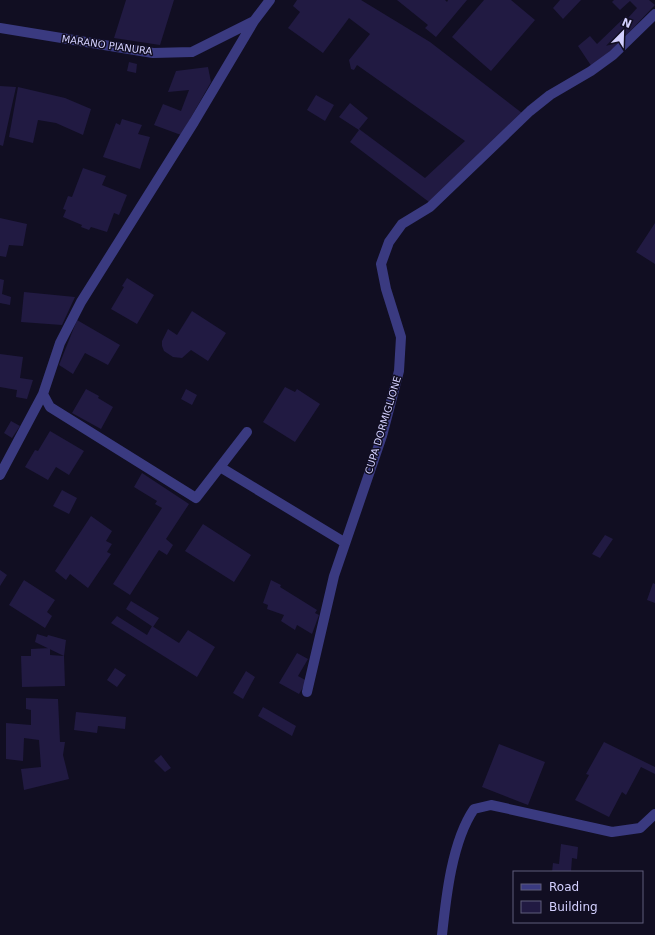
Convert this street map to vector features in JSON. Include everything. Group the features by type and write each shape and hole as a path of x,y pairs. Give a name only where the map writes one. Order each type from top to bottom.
{"street":[{"name":"MARANO PIANURA","path":"0,28 153,53 192,52 254,21 270,0"},
{"name":"CUPA DORMIGLIONE","path":"307,692 317,644 344,542 382,436 399,371 401,337 386,289 381,264 389,242 402,224 430,207 530,111 550,94 591,71 614,55 655,14"},
{"path":"0,475 43,394 60,343 81,302 194,122 254,21"},
{"path":"43,394 50,407 196,498 247,432"},
{"path":"220,467 344,542"},
{"path":"442,935 449,881 464,822 474,809 491,805 612,832 640,828 655,814"}],"building":[{"path":"126,0 174,0 160,45 114,38"},
{"path":"297,0 361,0 430,42 522,113 429,202 350,142 359,130 339,117 350,103 368,118 359,129 425,178 465,141 357,65 354,70 351,69 349,60 370,34 349,18 323,53 288,28 300,12 293,6"},
{"path":"397,0 445,0 447,2 448,0 467,0 436,37 425,28 428,25"},
{"path":"484,0 511,0 535,20 491,71 452,37"},
{"path":"560,0 581,0 563,19 553,8"},
{"path":"614,0 649,0 655,5 614,48 592,67 578,46 590,36 597,44 626,16 628,18 637,8 630,1 620,10 612,2"},
{"path":"129,62 137,64 136,73 127,71"},
{"path":"208,67 211,82 181,135 154,125 163,104 181,111 189,90 168,92 176,71"},
{"path":"0,86 16,87 3,146 0,145"},
{"path":"18,87 65,98 91,109 83,135 56,123 38,120 33,143 9,137"},
{"path":"316,95 334,105 325,121 307,110"},
{"path":"122,119 142,125 138,134 150,137 140,169 103,157 116,123 120,125"},
{"path":"83,168 106,176 102,185 127,195 119,215 114,213 107,232 91,227 89,230 81,227 82,225 63,217 66,210 63,209 68,196 72,197"},
{"path":"0,218 27,224 23,246 9,245 6,257 0,256"},
{"path":"655,223 655,264 636,252"},
{"path":"127,278 154,295 137,324 111,309 124,287 122,286"},
{"path":"0,279 4,280 2,294 11,297 10,305 0,303"},
{"path":"24,292 75,297 62,325 21,322"},
{"path":"192,311 226,333 208,361 191,350 182,358 173,357 164,351 162,346 162,341 168,329 177,335"},
{"path":"77,320 120,345 108,365 85,353 73,374 59,365"},
{"path":"0,354 23,357 20,378 33,380 27,399 16,397 17,390 0,387"},
{"path":"285,387 295,392 297,389 320,404 295,442 263,422"},
{"path":"86,389 99,396 98,398 113,407 101,429 72,413"},
{"path":"186,389 197,395 192,405 181,399"},
{"path":"11,421 20,426 12,438 4,433"},
{"path":"50,431 84,451 69,475 56,467 48,480 25,467 35,450 38,451"},
{"path":"142,473 189,504 166,539 173,545 167,555 159,550 130,595 113,584 162,508 155,504 157,501 134,487"},
{"path":"62,490 77,498 69,514 53,506"},
{"path":"91,516 112,531 106,541 112,544 107,552 111,554 88,588 70,574 66,580 55,571"},
{"path":"203,524 251,555 234,582 185,551"},
{"path":"605,535 613,539 600,558 592,554"},
{"path":"0,570 7,575 0,586"},
{"path":"24,580 55,600 47,612 52,616 45,628 9,605"},
{"path":"271,580 281,585 280,587 317,610 315,613 319,615 312,634 297,625 295,630 281,621 284,615 267,609 268,605 263,603"},
{"path":"653,583 655,584 655,603 647,600"},
{"path":"131,601 159,618 153,627 126,609"},
{"path":"117,616 147,635 152,626 179,643 188,630 215,647 197,677 111,623"},
{"path":"37,634 47,637 48,635 66,640 64,656 35,642"},
{"path":"50,648 50,655 64,656 65,686 22,687 21,656 31,656 31,649"},
{"path":"297,653 308,659 298,676 307,681 299,694 279,683"},
{"path":"115,668 126,675 117,687 107,680"},
{"path":"246,671 255,677 243,699 233,693"},
{"path":"26,698 58,699 60,742 65,742 63,755 69,779 24,790 21,769 41,767 39,740 24,738 23,761 6,759 6,723 31,725 31,710 26,709"},
{"path":"263,707 296,726 292,736 258,716"},
{"path":"76,712 126,717 125,729 98,726 97,733 74,730"},
{"path":"604,742 655,767 655,774 641,767 626,795 622,792 609,817 575,800 589,775 586,774"},
{"path":"499,744 545,762 528,805 482,787"},
{"path":"161,755 171,768 165,772 154,761"},
{"path":"561,844 578,847 577,859 572,858 571,871 552,871 553,863 559,864"}]}
